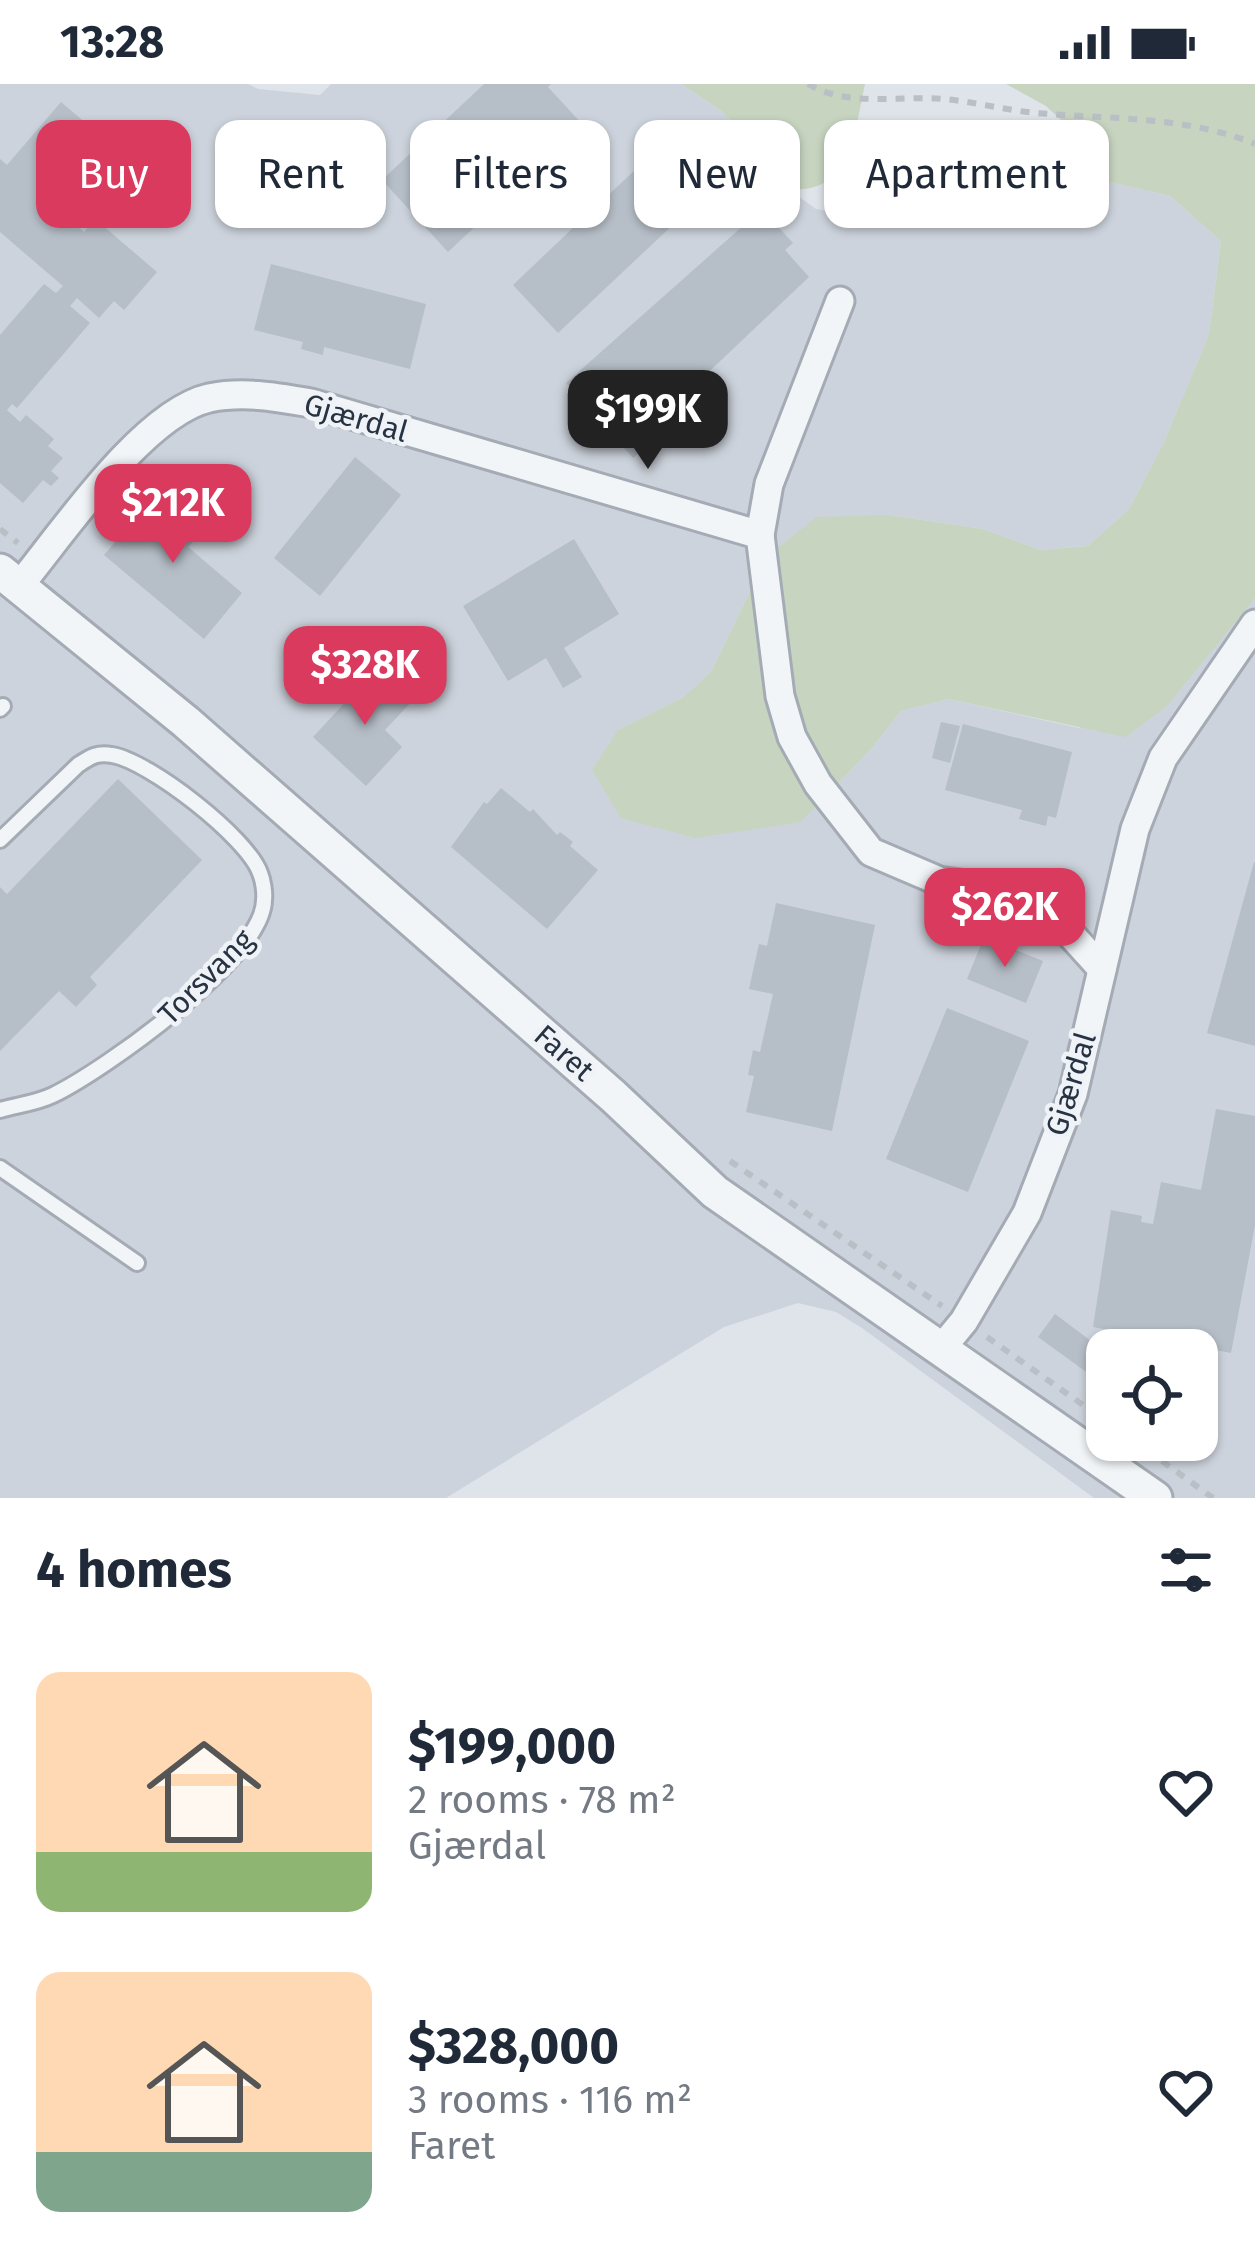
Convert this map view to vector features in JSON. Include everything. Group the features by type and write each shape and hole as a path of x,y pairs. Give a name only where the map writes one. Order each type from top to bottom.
{"street":[{"path":"840,301 769,484 760,536 780,696 792,737 818,784 871,852 939,881 1001,890 1055,917 1102,969"},
{"name":"Gjærdal","path":"10,578 164,420 205,399 250,393 311,403 760,536"},
{"name":"Faret","path":"10,578 186,722 613,1096 715,1192 1155,1498"},
{"name":"Gjærdal","path":"941,1349 964,1321 1027,1213 1073,1094 1135,829 1163,758 1255,624"}],"lane":[{"name":"Torsvang","path":"0,840 78,765 93,754 111,754 131,760 161,780 239,843 260,872 265,899 262,920 244,945 149,1034 48,1098 0,1110"},
{"path":"0,1168 136,1263"}],"path":[{"path":"808,84 823,93 862,99 941,99 1039,113 1078,112 1203,126 1255,144"}],"shaded area":[{"path":"0,84 248,84 320,95 331,84 681,84 730,120 634,120 634,228 800,228 800,198 824,210 824,228 1109,228 1109,182 1170,196 1221,241 1209,334 1164,442 1129,509 1088,546 1041,550 983,529 889,515 767,556 711,672 682,698 618,730 801,822 901,711 949,699 1079,728 1255,598 1255,1498 1094,1498 862,1328 836,1312 798,1303 724,1327 446,1498 0,1498"}],"green space":[{"path":"681,84 865,84 857,120 824,120 824,182 809,188 800,188 800,120 730,120"},
{"path":"1006,84 1255,84 1255,598 1166,707 1125,737 949,699 901,711 801,822 695,838 621,818 592,770 618,730 682,698 711,672 767,556 817,517 889,515 983,529 1041,550 1088,546 1129,509 1164,442 1209,334 1221,241 1170,196 1109,182 1109,120 1061,120"}],"building":[{"path":"484,84 551,84 548,87 578,120 446,120"},
{"path":"61,102 82,120 46,120"},
{"path":"36,131 36,228 79,228 84,232 106,228 157,272 124,310 114,301 99,318 77,298 70,306 90,323 17,408 12,404 7,410 20,422 26,415 54,439 48,446 63,458 51,471 59,478 51,486 43,480 23,503 0,483 0,335 44,284 56,293 63,286 0,232 0,159 7,165"},
{"path":"410,154 410,211 386,184 386,176"},
{"path":"634,171 634,228 670,228 558,333 513,285 573,228 610,228 610,194"},
{"path":"426,228 474,228 448,252"},
{"path":"741,228 779,228 793,243 785,250 809,277 696,384 703,391 693,400 686,392 677,400 686,411 633,458 566,383"},
{"path":"271,264 426,304 410,369 324,347 323,355 301,349 303,342 254,330"},
{"path":"355,457 401,495 320,596 274,558"},
{"path":"158,492 203,530 188,547 242,593 204,639 104,555"},
{"path":"574,539 619,614 564,648 582,677 563,688 546,658 508,681 463,606"},
{"path":"377,668 412,701 385,730 402,747 366,786 313,737"},
{"path":"941,722 960,726 950,763 932,758"},
{"path":"963,724 1072,752 1056,818 1048,816 1046,826 1019,819 1022,810 945,790"},
{"path":"118,779 202,860 90,977 97,985 76,1007 59,991 0,1051 0,887 7,894"},
{"path":"501,788 530,812 533,809 557,835 560,832 573,842 570,846 598,870 547,929 451,847 484,802"},
{"path":"1255,862 1255,1046 1207,1033"},
{"path":"776,903 875,925 832,1131 746,1112 754,1076 748,1075 753,1050 760,1052 773,994 749,989 759,944 767,946"},
{"path":"984,937 1043,961 1026,1003 967,979"},
{"path":"947,1008 1029,1041 968,1192 886,1159"},
{"path":"1216,1109 1255,1116 1255,1225 1231,1353 1218,1351 1218,1329 1093,1327 1111,1210 1142,1216 1141,1222 1153,1224 1161,1182 1201,1190"},
{"path":"1055,1314 1086,1337 1086,1372 1038,1337"}]}
